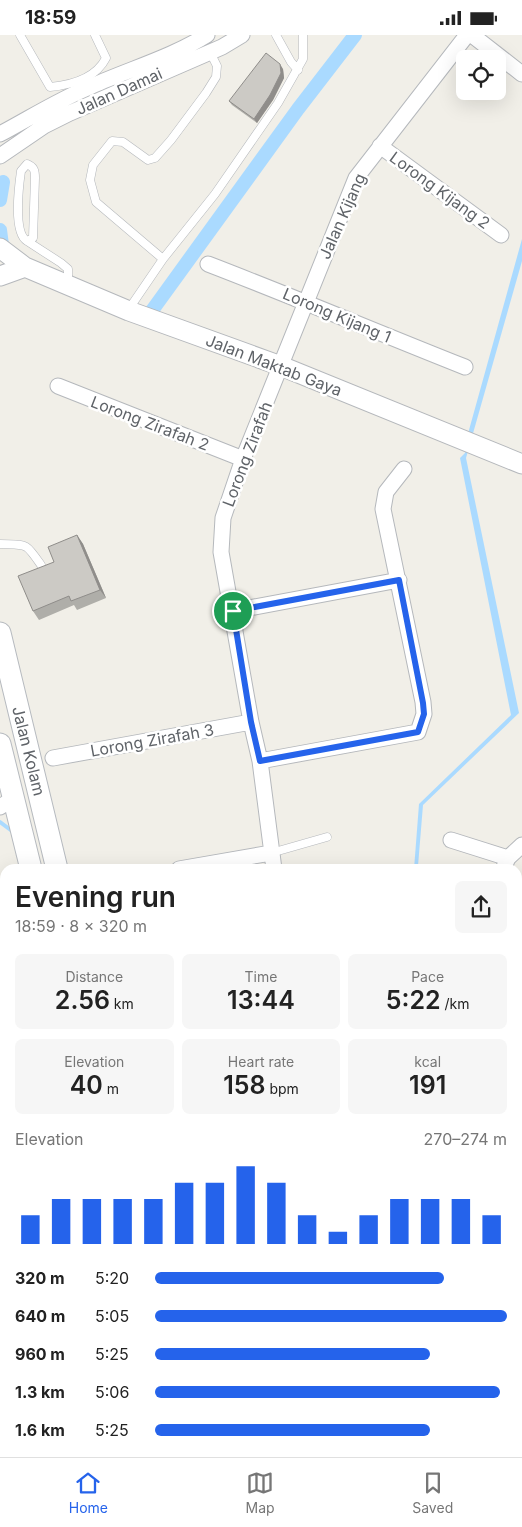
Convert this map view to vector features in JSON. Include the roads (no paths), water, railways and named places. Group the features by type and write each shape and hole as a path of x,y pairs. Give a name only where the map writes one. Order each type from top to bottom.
{"main road":[{"name":"Jalan Kolam","path":"0,633 56,864"},
{"name":"Jalan Kolam","path":"0,744 7,802 29,864"},
{"path":"7,802 27,776 31,755"}],"street":[{"name":"Jalan Damai","path":"0,155 44,126 70,113 210,53 242,35"},
{"name":"Jalan Kijang","path":"281,367 305,301 356,178 467,35"},
{"path":"472,35 522,74"},
{"name":"Jalan Damai","path":"0,134 69,96 202,37"},
{"name":"Lorong Kijang 2","path":"380,146 501,235"},
{"name":"Jalan Maktab Gaya","path":"0,248 25,267 129,311 281,367 522,464"},
{"name":"Lorong Kijang 1","path":"208,264 305,301 465,367"},
{"path":"0,276 25,267"},
{"name":"Lorong Zirafah","path":"273,864 260,761 251,722 233,611 221,552 223,517 243,459 281,367"},
{"name":"Lorong Zirafah 2","path":"58,386 243,459"},
{"path":"260,761 418,732 424,714 423,703 383,509 386,492 404,469"},
{"path":"233,611 399,580"},
{"name":"Lorong Zirafah 3","path":"53,758 251,722"},
{"path":"451,840 506,863 522,845"},
{"path":"207,864 271,853"}],"lane":[{"path":"20,35 50,87 73,83 99,69 106,58 95,35"},
{"path":"276,35 291,62 298,70"},
{"path":"129,311 164,259 225,179 278,103 303,59 303,35"},
{"path":"164,259 96,201 90,180 91,173 93,165 112,141 123,142 148,160 155,158 178,131 216,77 217,66 210,53"},
{"path":"27,241 33,238 35,177 35,170 27,164 21,171 19,200 20,231 24,239 68,269 68,277 60,282"},
{"path":"0,544 24,545 29,548 41,565"},
{"path":"271,853 327,837"}],"water":[{"path":"522,239 522,261 466,458 519,713 423,805 418,864 414,864 419,804 511,715 460,458 465,453 469,430"}],"waterway":[{"path":"151,312 298,109 355,35"},
{"path":"0,200 3,182"},
{"path":"0,230 2,245 11,254"},
{"path":"0,822 12,831"}]}
